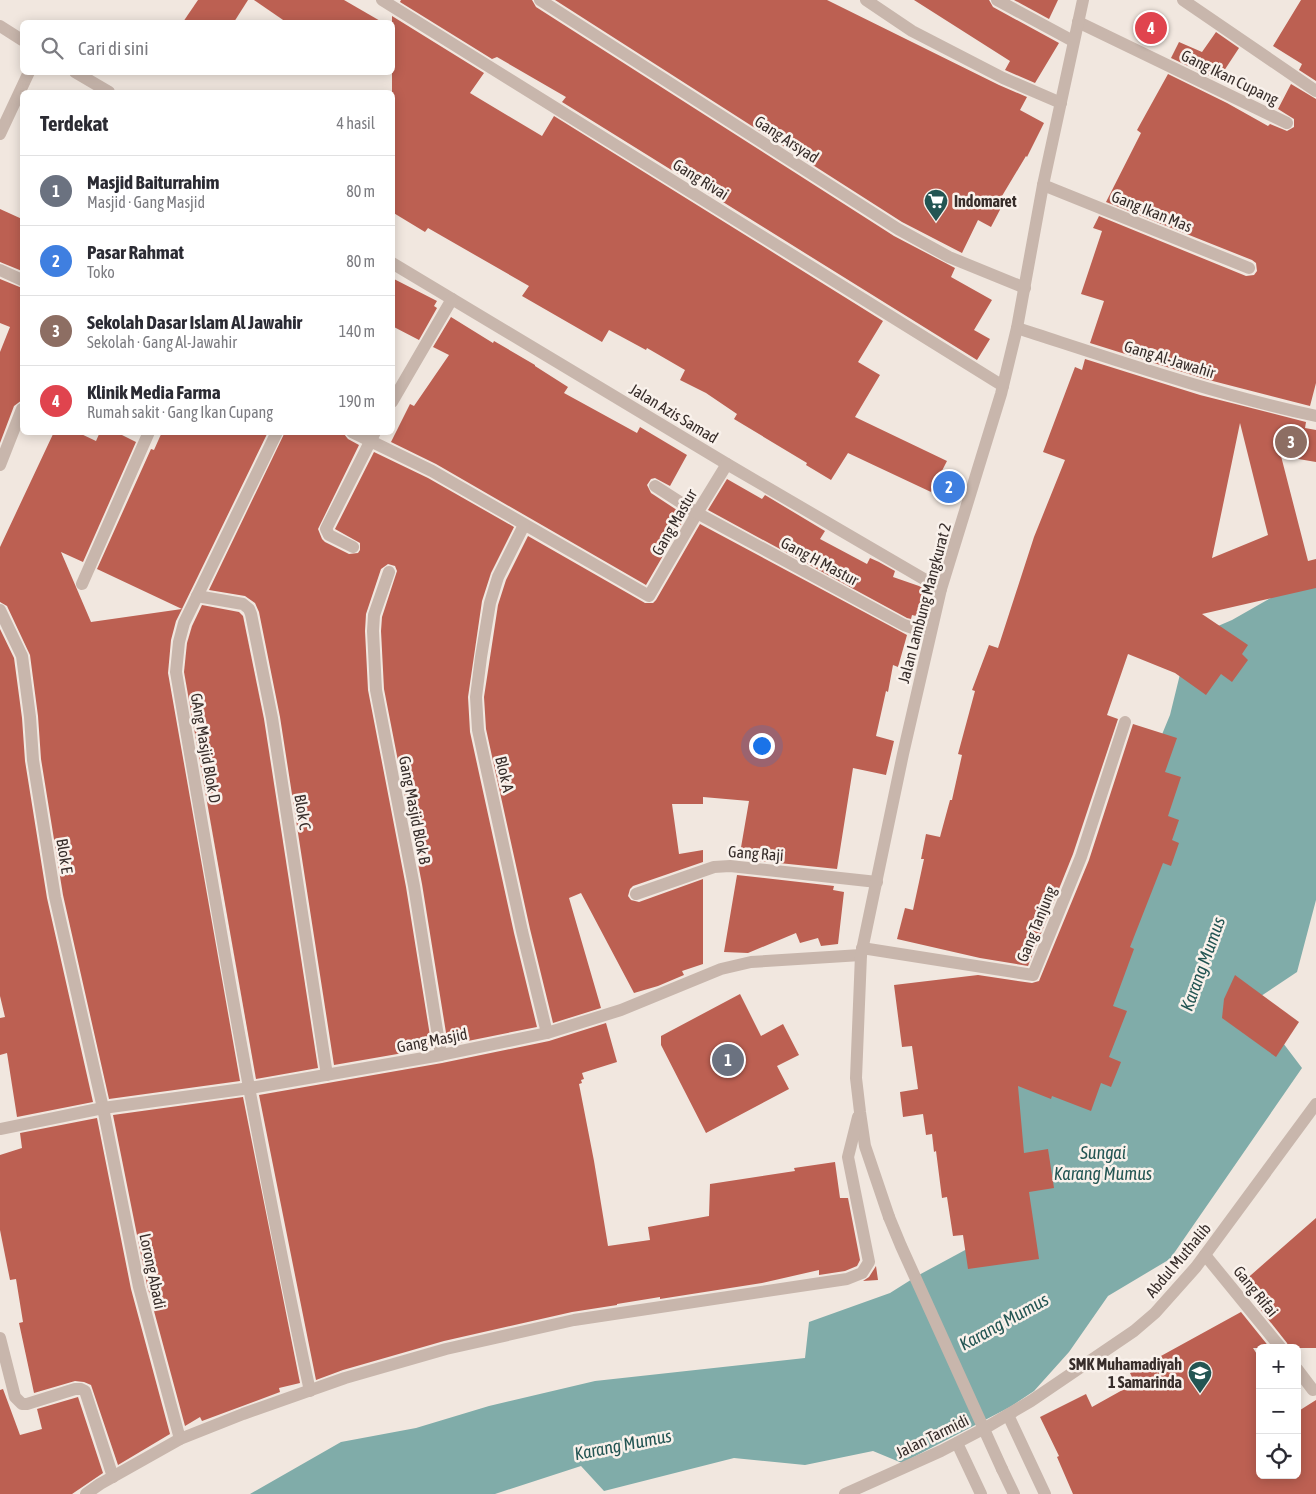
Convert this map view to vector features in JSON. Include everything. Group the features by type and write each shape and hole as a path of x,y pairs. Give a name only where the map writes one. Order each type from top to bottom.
{"street":[{"name":"Gang Rivai","path":"382,0 1003,386"},
{"name":"Gang Arsyad","path":"540,0 898,229 949,257 1025,288"},
{"path":"866,0 912,30 1003,78 1061,103"},
{"path":"997,0 1073,41"},
{"name":"Jalan Lambung Mangkurat 2","path":"1014,1494 901,1246 865,1146 856,1078 862,952 941,588 1003,386 1025,288 1043,185 1083,0"},
{"path":"1183,0 1316,91"},
{"name":"Gang Ikan Cupang","path":"1078,22 1287,123"},
{"path":"0,26 20,39"},
{"path":"21,90 28,75"},
{"path":"81,75 106,90"},
{"path":"0,134 20,91"},
{"name":"Gang Ikan Mas","path":"1043,185 1249,268"},
{"name":"Jalan Azis Samad","path":"395,265 727,464 941,588"},
{"path":"0,270 20,279"},
{"path":"395,397 452,298"},
{"name":"Gang Al-Jawahir","path":"1016,328 1166,376 1316,416"},
{"path":"0,465 20,414"},
{"path":"82,584 148,435"},
{"name":"GAng Masjid Blok D","path":"276,435 184,623 179,642 176,672 284,1272 310,1391"},
{"path":"352,547 329,535 326,529 373,437 524,525"},
{"name":"Gang Mastur","path":"524,525 649,596 696,513 727,464"},
{"name":"Gang H Mastur","path":"655,486 696,513 904,625 930,634"},
{"name":"Blok A","path":"524,525 498,577 490,602 481,657 476,714 522,931 547,1033"},
{"name":"Gang Masjid Blok B","path":"389,572 374,614 376,690 414,886 442,1055"},
{"name":"Blok C","path":"197,596 243,604 251,614 272,718 327,1075"},
{"name":"Blok E","path":"0,610 22,656 30,717 33,760 55,897 103,1108"},
{"name":"Gang Tanjung","path":"862,952 1033,975 1081,857 1125,722"},
{"name":"Gang Raji","path":"636,894 714,867 730,866 877,882"},
{"name":"Gang Masjid","path":"0,1129 103,1108 250,1088 442,1055 547,1033 621,1010 721,969 736,965 750,962 862,952"},
{"name":"Abdul Muthalib","path":"1031,1401 1134,1331 1161,1306 1196,1267 1316,1104"},
{"name":"Lorong Abadi","path":"103,1108 139,1287 150,1334 180,1439"},
{"path":"86,1494 180,1439 243,1414 345,1378 446,1349 574,1320 847,1279 862,1273 869,1262 848,1157 860,1112"},
{"name":"Gang Rifai","path":"1205,1254 1278,1344"},
{"path":"0,1338 15,1397 22,1404 75,1389 84,1391 113,1477"},
{"path":"1301,1374 1313,1390"},
{"name":"Jalan Tarmidi","path":"845,1494 956,1443 1031,1401"},
{"path":"1008,1415 1044,1494"},
{"path":"956,1443 982,1494"}],"water":[{"name":"Sungai Karang Mumus","path":"1316,584 1316,900 1297,972 1252,1002 1302,1068 1170,1259 1108,1296 1069,1352 1034,1391 1010,1407 902,1463 873,1451 805,1465 734,1458 604,1491 581,1466 495,1494 250,1494 341,1442 416,1428 489,1406 595,1381 805,1358 809,1322 890,1293 917,1276 991,1236 987,1096 1040,1067 1149,766 1170,715 1183,662 1204,632 1232,620 1274,596"}],"building":[{"path":"198,0 248,0 235,20 184,20"},
{"path":"254,0 344,0 379,20 283,20"},
{"path":"401,0 532,0 536,7 894,236 955,268 951,277 992,300 974,330 990,339 977,360 562,102 566,97 497,57 492,59 400,2"},
{"path":"555,0 827,0 1027,97 1020,110 1044,123 1027,157 999,201 1003,204 991,227 978,220 962,253 902,222"},
{"path":"914,0 989,0 993,7 1059,43 1035,83 1005,70 1010,61"},
{"path":"1014,0 1058,0 1049,19"},
{"path":"1301,0 1316,0 1316,81 1299,70 1302,64 1273,46"},
{"path":"1143,12 1166,20 1158,43 1136,35"},
{"path":"392,16 484,73 470,93 542,136 554,116 883,321 858,362 880,375 855,417 947,461 931,492 848,453 831,480 806,465 807,463 734,419 737,414 706,393 680,380 685,370 647,348 646,350 609,330 602,342 522,296 529,286 428,228 425,232 395,214 395,90 392,90 392,75 395,75 395,20 392,20"},
{"path":"1216,32 1239,48 1218,80 1171,58 1179,42 1202,52"},
{"path":"1168,74 1268,126 1270,124 1287,131 1294,127 1294,119 1278,109 1291,84 1316,99 1316,383 1310,406 1205,379 1090,343 1104,301 1081,294 1102,231 1093,228 1099,216 1246,276 1254,275 1257,271 1256,263 1252,260 1106,202 1141,133 1137,130"},
{"path":"0,209 20,218 20,270 0,262"},
{"path":"0,279 20,287 20,402 14,406 0,443 0,352 10,327 0,323"},
{"path":"395,280 437,301 434,306 437,308 419,340 395,328"},
{"path":"451,317 493,343 494,341 535,365 568,387 564,393 637,433 640,427 687,455 670,486 655,478 651,479 647,485 651,493 686,516 646,585 436,464 391,442 410,404 414,406 449,355 433,347"},
{"path":"1085,359 1200,395 1306,422 1305,428 1316,430 1316,462 1281,456 1308,561 1316,559 1316,588 1202,614 1248,645 1242,654 1248,660 1232,682 1221,674 1206,695 1175,673 1128,654 1107,715 1118,719 1073,854 1028,966 980,958 897,939 905,908 913,910 924,859 921,859 926,834 940,837 950,800 952,800 962,755 958,754 975,691 972,690 989,645 998,648 1034,537 1065,460 1043,452 1075,367 1082,370","holes":["1240,423 1268,535 1212,558"]},
{"path":"53,435 83,435 96,441 99,435 122,435 136,442 83,562 61,552 91,622 182,609 176,621 171,640 168,673 240,1081 109,1099 63,895 41,759 38,716 30,655 7,606 0,602 0,547"},
{"path":"161,435 267,435 182,609 97,569 151,449 154,450"},
{"path":"284,435 345,435 359,445 318,529 325,542 349,554 358,553 360,543 335,529 374,452 428,478 514,527 491,573 482,601 468,697 470,732 514,933 537,1027 448,1045 422,884 384,689 382,617 397,571 395,566 388,564 381,569 366,614 368,690 406,887 432,1048 334,1065 280,717 259,612 255,603 245,596 209,590"},
{"path":"727,479 762,499 765,495 825,531 820,539 867,564 870,558 879,562 895,571 893,577 928,591 920,617 912,615 911,619 907,618 708,510"},
{"path":"700,524 907,635 898,667 893,665 876,736 894,741 886,775 853,768 837,869 739,859 749,801 703,797 703,804 672,804 679,854 703,850 703,862 633,886 628,896 631,900 639,902 703,879 703,964 682,971 684,975 658,986 634,993 581,893 569,898 601,1008 553,1023 530,929 486,729 484,697 498,605 506,580 528,536 645,603 653,603"},
{"path":"202,605 239,612 243,616 264,719 318,1068 256,1079 184,672 187,643 192,626"},
{"path":"0,629 14,658 22,718 25,761 47,898 93,1102 17,1117 7,1053 0,1055 0,1018 5,1017 0,996"},
{"path":"1133,724 1177,738 1165,772 1181,777 1168,816 1179,820 1172,840 1179,843 1171,866 1163,863 1130,947 1134,949 1113,1006 1127,1011 1109,1057 1121,1062 1111,1087 1101,1083 1091,1111 1052,1096 1051,1099 1018,1086 1024,1153 1048,1149 1054,1188 1029,1192 1039,1259 968,1269 963,1235 953,1236 947,1197 942,1198 932,1134 926,1135 923,1114 903,1117 900,1092 918,1089 912,1046 902,1047 894,985 978,975 1032,983 1039,981 1089,860"},
{"path":"737,875 834,886 833,890 844,892 838,944 821,946 818,938 800,943 796,933 748,953 724,952"},
{"path":"1235,975 1299,1022 1276,1057 1222,1018 1224,999"},
{"path":"740,994 761,1036 783,1024 799,1055 777,1066 789,1089 706,1133 661,1045 661,1036"},
{"path":"606,1023 617,1062 582,1073 584,1079 579,1084 608,1246 650,1240 648,1227 709,1216 710,1184 795,1171 794,1168 835,1162 840,1198 848,1198 860,1260 857,1266 845,1271 819,1275 819,1270 762,1283 660,1299 660,1297 572,1312 444,1341 343,1370 316,1380 259,1095 442,1063 549,1041"},
{"path":"243,1097 300,1383 279,1388 280,1392 202,1421 200,1417 185,1426 147,1285 113,1115"},
{"path":"97,1118 131,1289 170,1434 118,1465 91,1385 75,1381 34,1393 19,1323 23,1322 16,1279 10,1280 0,1230 0,1155 22,1148 20,1133"},
{"path":"1316,1218 1316,1348 1301,1348 1301,1344 1287,1344 1256,1304 1260,1302 1243,1282"},
{"path":"876,1266 878,1280 863,1281 869,1277"},
{"path":"1241,1312 1267,1344 1256,1344 1256,1348 1253,1348 1256,1353 1256,1479 1301,1479 1301,1409 1316,1400 1316,1494 1073,1494 1057,1457 1059,1456 1040,1417 1086,1394 1092,1407 1135,1383 1130,1373"},
{"path":"3,1389 20,1435 42,1429 37,1409 78,1397 103,1473 72,1494 0,1494 0,1390"}],"place":[{"name":"Klinik Media Farma","path":"1151,28"},
{"name":"Indomaret","path":"936,222"},
{"name":"Sekolah Dasar Islam Al Jawahir","path":"1291,442"},
{"name":"Pasar Rahmat","path":"949,487"},
{"name":"Masjid Baiturrahim","path":"728,1060"},
{"name":"SMK Muhamadiyah 1 Samarinda","path":"1200,1394"}],"water label":[{"name":"Karang Mumus","path":"1203,964"},
{"name":"Karang Mumus","path":"1004,1322"},
{"name":"Karang Mumus","path":"623,1445"}]}
